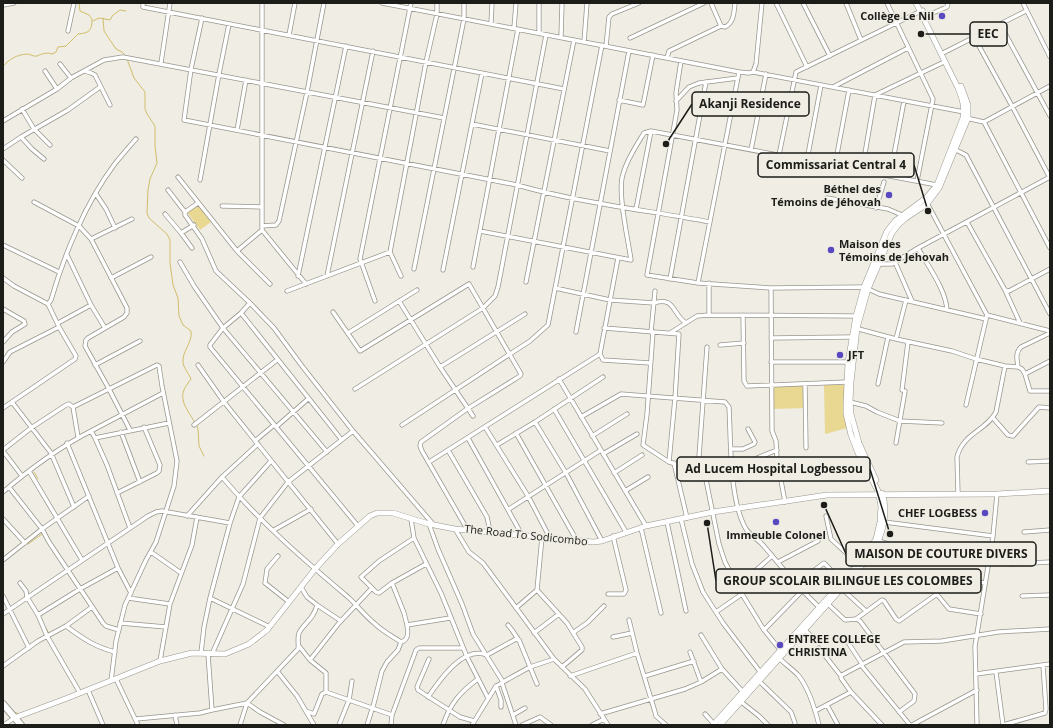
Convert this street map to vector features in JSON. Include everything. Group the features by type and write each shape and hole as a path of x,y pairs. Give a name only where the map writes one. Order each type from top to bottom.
{"main road":[{"path":"916,3 963,99 965,118"},
{"path":"881,495 851,436 846,409 848,362 852,337 866,288 896,227 926,202 939,188 965,118 968,105 965,94 943,53 926,16 921,11 919,3"},
{"path":"720,725 743,692 828,604 867,561 879,540 884,522 881,495 859,443 850,402 856,316 888,231 902,215 926,202 936,185 953,148"},
{"name":"The Road To Sodicombo","path":"14,718 160,661 181,655 201,653 225,654 233,652 249,644 259,638 270,627 315,569 338,544 370,516 378,513 393,513 411,519 455,529 490,531 577,541 602,541 643,527 713,512 827,495 996,494 1050,491"},
{"path":"714,724 759,681 819,607 869,551 876,539 882,503"},
{"path":"3,704 21,725"}],"street":[{"path":"3,5 14,3"},
{"path":"68,31 74,3"},
{"path":"143,3 143,7 564,89"},
{"path":"161,63 170,3"},
{"path":"262,3 262,228 298,276 306,284"},
{"path":"289,35 295,3"},
{"path":"237,251 262,228 274,226 278,222 307,92 324,3"},
{"path":"382,3 739,72 766,74 964,112"},
{"path":"375,301 360,259 412,3"},
{"path":"401,276 390,252 426,62 437,14 437,3"},
{"path":"414,269 464,19 464,3"},
{"path":"491,24 492,3"},
{"path":"473,267 509,78 516,29 516,3"},
{"path":"539,3 539,33"},
{"path":"560,37 562,3"},
{"path":"584,42 587,3"},
{"path":"402,425 530,341 548,326 572,199 604,46 608,17 639,3"},
{"path":"630,38 704,3"},
{"path":"711,3 721,26"},
{"path":"667,58 669,51 721,26 725,27 733,18 735,3"},
{"path":"752,72 756,64 762,3"},
{"path":"776,3 807,67"},
{"path":"803,3 830,56"},
{"path":"846,3 861,40"},
{"path":"887,3 933,100 917,181"},
{"path":"926,16 948,7 948,3"},
{"path":"1023,3 1050,57"},
{"path":"779,155 796,72 921,11"},
{"path":"943,53 1026,11"},
{"path":"202,18 191,69 184,120 490,179 572,199 636,208 710,222"},
{"path":"200,180 209,125 229,24"},
{"path":"1000,24 1050,116"},
{"path":"355,389 484,308 494,296 498,288 546,35"},
{"path":"878,264 889,264 895,262 918,248 1050,177 974,37"},
{"path":"526,282 574,40"},
{"path":"298,276 346,46"},
{"path":"833,87 908,48"},
{"path":"576,332 629,51"},
{"path":"327,276 373,52"},
{"path":"620,100 643,105 653,55"},
{"path":"3,121 57,89 71,78 104,60 123,56 444,118"},
{"path":"681,61 676,93 677,110 647,275 698,283 771,288 866,288 879,294 947,310 1020,324 1050,332"},
{"path":"875,95 944,62"},
{"path":"60,64 71,78"},
{"path":"45,71 57,89"},
{"path":"84,71 91,72 95,75 110,105"},
{"path":"443,270 482,72"},
{"path":"698,283 739,72"},
{"path":"751,150 766,74"},
{"path":"676,101 689,87 706,82 738,78"},
{"path":"237,130 246,80"},
{"path":"670,279 706,82"},
{"path":"807,160 821,85"},
{"path":"965,118 984,122 1050,86"},
{"path":"3,149 34,129 68,110 100,87"},
{"path":"835,166 849,90"},
{"path":"862,171 875,95"},
{"path":"890,176 904,101"},
{"path":"22,109 34,129 50,145"},
{"path":"984,122 1050,248"},
{"path":"472,124 610,152"},
{"path":"636,208 651,131"},
{"path":"480,231 631,260 622,206 622,176 625,167 644,133 651,131 936,185"},
{"path":"21,137 44,159"},
{"path":"48,304 51,300 59,272 79,226 96,194 115,164 136,139"},
{"path":"953,148 966,155 1050,314"},
{"path":"3,160 22,178"},
{"path":"178,177 237,251 270,284"},
{"path":"876,208 884,182"},
{"path":"168,190 185,212 185,215 202,239 216,271 274,328 353,431 431,524 438,549 462,604 473,634 502,683 516,725"},
{"path":"96,194 106,209 115,228"},
{"path":"826,198 888,209 902,215"},
{"path":"34,202 79,226 91,239 127,311 124,317 88,338 85,346 130,430"},
{"path":"185,212 198,202"},
{"path":"926,202 987,317 966,405"},
{"path":"222,206 262,207"},
{"path":"165,214 192,248"},
{"path":"91,239 132,219"},
{"path":"967,222 1005,290 1020,324"},
{"path":"181,233 194,226"},
{"path":"3,245 59,272"},
{"path":"918,248 942,292 947,310"},
{"path":"287,291 390,252"},
{"path":"67,255 91,305 106,328"},
{"path":"111,278 151,257"},
{"path":"618,258 600,354 603,360 650,363"},
{"path":"180,262 194,286 223,328 327,452"},
{"path":"895,262 912,301"},
{"path":"1005,290 1009,290 1032,279 1050,268"},
{"path":"3,278 14,286 48,304 76,358 3,408"},
{"path":"709,283 709,315"},
{"path":"332,312 360,351 469,284 484,308 521,372 520,376 468,409 421,442 420,446 466,529"},
{"path":"555,288 610,300 654,303 664,301 670,304 681,320 686,323"},
{"path":"771,288 772,431 776,441 780,473 786,502"},
{"path":"348,333 417,290"},
{"path":"655,291 643,445 674,464 698,470 731,470"},
{"path":"896,339 906,300"},
{"path":"399,301 440,367 473,416"},
{"path":"250,303 223,328 210,347 358,526"},
{"path":"58,323 91,305"},
{"path":"3,309 24,321 25,324 12,332 3,342"},
{"path":"240,313 308,400 341,439"},
{"path":"440,367 525,314"},
{"path":"744,315 745,384 747,386 847,382"},
{"path":"669,333 697,316 856,316"},
{"path":"3,362 10,352 59,327"},
{"path":"604,328 679,334 669,462"},
{"path":"855,328 908,342 952,350 976,359 1005,366 1018,367 1022,369 1025,374 1030,391 1050,391"},
{"path":"1018,367 1018,350 1050,332"},
{"path":"771,338 852,337"},
{"path":"878,384 888,337"},
{"path":"96,365 140,341"},
{"path":"896,443 900,421 908,342"},
{"path":"720,345 744,344"},
{"path":"698,470 707,347"},
{"path":"429,462 600,354"},
{"path":"194,425 277,360"},
{"path":"1025,374 1050,361"},
{"path":"771,362 848,362"},
{"path":"73,407 158,365 177,461 174,486 167,512 156,542 128,598 120,623 115,652 113,680 136,718 138,725"},
{"path":"198,365 224,402 338,544"},
{"path":"958,494 958,457 961,446 993,418 996,412 1005,366"},
{"path":"497,445 535,422 603,376"},
{"path":"559,379 625,491 643,527 661,613"},
{"path":"805,384 806,448"},
{"path":"3,492 51,453 67,443 163,393"},
{"path":"581,417 621,394 726,402 729,406 731,470 738,508 747,530 778,562 802,591 819,607"},
{"path":"187,516 222,477 257,443 275,426 308,400"},
{"path":"12,402 51,453 74,507"},
{"path":"850,402 866,406 900,421 942,423"},
{"path":"22,476 3,451 31,428 66,404 73,407 78,437"},
{"path":"993,418 1008,435 1011,436 1039,407 1050,408"},
{"path":"554,409 626,532"},
{"path":"592,436 627,414"},
{"path":"535,422 566,473 602,541"},
{"path":"95,438 169,423"},
{"path":"117,492 157,473 160,468 144,427"},
{"path":"485,427 528,496 550,538"},
{"path":"731,449 743,449 754,444 755,442 748,429"},
{"path":"91,431 117,492 130,528"},
{"path":"212,710 210,654 244,584 260,518 288,482 353,431"},
{"path":"121,432 140,482"},
{"path":"516,433 577,541"},
{"path":"603,454 637,434"},
{"path":"468,438 509,509 522,535"},
{"path":"67,443 118,568 131,593"},
{"path":"448,450 487,517 490,531"},
{"path":"509,509 601,450"},
{"path":"757,458 777,450"},
{"path":"614,473 642,455"},
{"path":"201,653 204,627 210,598 239,497 271,461"},
{"path":"1028,462 1050,461"},
{"path":"674,464 692,564 699,585 716,612 761,673"},
{"path":"704,470 719,544 725,562 764,630 782,651"},
{"path":"29,471 82,560"},
{"path":"733,480 787,472"},
{"path":"222,477 239,497 301,558 356,604 373,623 402,642"},
{"path":"625,491 648,477"},
{"path":"9,487 42,529 67,570 103,623 106,626 119,630"},
{"path":"977,725 975,646 993,536 996,494"},
{"path":"3,560 42,529 89,496"},
{"path":"274,530 311,509"},
{"path":"3,614 107,542 156,512 167,512 230,524"},
{"path":"826,516 831,539 858,564"},
{"path":"160,661 170,604 192,545 197,517"},
{"path":"3,519 25,543"},
{"path":"411,519 414,538 441,593 463,648 488,698"},
{"path":"667,522 686,611"},
{"path":"884,522 993,536"},
{"path":"455,529 469,552 483,563 554,658 570,676 585,689 608,725"},
{"path":"1024,532 1050,530"},
{"path":"608,594 624,594 626,590 613,536"},
{"path":"516,608 537,590 542,537"},
{"path":"414,538 361,576 378,593 392,583 426,564"},
{"path":"879,540 910,551 989,561"},
{"path":"778,562 818,541"},
{"path":"151,552 181,573"},
{"path":"278,556 267,569 265,583 289,602"},
{"path":"738,586 772,556"},
{"path":"1011,564 1050,562"},
{"path":"796,584 824,563 842,581"},
{"path":"38,615 118,568"},
{"path":"942,576 986,583"},
{"path":"20,583 26,591 27,597 38,615 47,636 80,693"},
{"path":"367,725 382,671 387,662 398,650 402,642 407,638 407,626 404,612 392,583"},
{"path":"301,587 307,597 341,621"},
{"path":"931,587 949,609 981,614"},
{"path":"310,660 341,621 372,588"},
{"path":"841,588 866,611"},
{"path":"537,590 574,632 583,648 562,667"},
{"path":"764,630 802,591"},
{"path":"716,612 742,594"},
{"path":"828,604 845,620 856,619 882,600 899,621 937,594"},
{"path":"1022,596 1050,595"},
{"path":"3,596 29,648"},
{"path":"128,598 170,604"},
{"path":"210,598 270,627"},
{"path":"317,605 315,612 298,637 299,646 310,660 326,673 326,692"},
{"path":"574,632 587,623 604,606"},
{"path":"3,666 47,636 66,626 92,607"},
{"path":"534,633 559,614"},
{"path":"407,626 450,618"},
{"path":"856,619 860,621 915,694 916,698 914,701 900,712"},
{"path":"629,620 637,653 656,716 666,725"},
{"path":"120,623 166,627"},
{"path":"508,625 518,639 537,684"},
{"path":"66,626 93,645 104,650 115,652"},
{"path":"804,629 812,637"},
{"path":"841,676 883,652 908,641 942,641 1005,631 1050,629"},
{"path":"613,637 632,633"},
{"path":"701,635 722,669 743,692"},
{"path":"428,697 451,667 467,656 480,653 486,655 518,639"},
{"path":"849,644 862,664 911,725 976,690"},
{"path":"240,725 247,703 298,649 299,646"},
{"path":"390,725 392,715 417,649 463,648"},
{"path":"820,648 851,692 882,725"},
{"path":"690,652 701,682"},
{"path":"570,676 637,653"},
{"path":"472,725 496,686 530,666 554,658"},
{"path":"779,658 798,676 805,687 819,725"},
{"path":"429,659 417,687 418,690 460,717 474,720"},
{"path":"645,676 694,661"},
{"path":"976,674 1050,664"},
{"path":"996,672 1003,725 1045,714 1048,708 1043,665"},
{"path":"600,714 685,689 701,682 722,669"},
{"path":"277,671 297,696 314,725"},
{"path":"443,725 448,710 462,692 478,678"},
{"path":"339,725 349,700 352,681"},
{"path":"759,681 788,709 794,716 795,723"},
{"path":"496,686 501,700 501,707"},
{"path":"88,690 103,725"},
{"path":"326,692 392,715"},
{"path":"306,711 314,714 322,694 326,692"},
{"path":"815,711 851,692"},
{"path":"738,700 768,725"},
{"path":"136,718 175,715 247,703 284,725"},
{"path":"828,705 838,725"},
{"path":"513,715 525,708"},
{"path":"705,714 714,724"},
{"path":"175,715 177,725"},
{"path":"522,725 540,717 551,725"},
{"path":"4,725 14,718"},
{"path":"592,725 604,719"},
{"path":"1025,719 1026,725"}],"shaded area":[{"path":"198,204 211,222 200,230 187,212"},
{"path":"839,383 839,385 844,385 844,409 847,428 825,434 824,385"},
{"path":"775,386 806,386 806,408 773,409 773,389"}],"waterway":[{"path":"3,66 11,59 20,55 27,54 36,56 46,53 52,54 56,52 58,47 66,46 78,34 89,31 92,19 89,15 80,11 79,3"},
{"path":"93,21 99,18 110,20 113,15 120,10 126,11"},
{"path":"103,18 104,31 116,49 126,56"},
{"path":"127,59 134,78 145,92 145,109 155,126 157,163 150,179 147,213 149,218 167,234 170,240 170,263 173,285 178,298 179,316 183,325 191,331 190,339 183,358 184,366 191,379 184,389 183,399 195,423"},
{"path":"197,426 199,446 204,456"},
{"path":"34,472 38,479"},
{"path":"28,544 42,534"},
{"path":"46,628 49,634"},
{"path":"14,712 19,714"}],"place":[{"name":"Collège Le Nil","path":"942,16"},
{"name":"EEC","path":"921,34"},
{"name":"Akanji Residence","path":"666,144"},
{"name":"Béthel des Témoins de Jéhovah","path":"889,195"},
{"name":"Commissariat Central 4","path":"928,211"},
{"name":"Maison des Témoins de Jehovah","path":"831,250"},
{"name":"JFT","path":"840,355"},
{"name":"MAISON DE COUTURE DIVERS","path":"824,505"},
{"name":"CHEF LOGBESS","path":"985,513"},
{"name":"Immeuble Colonel","path":"776,522"},
{"name":"GROUP SCOLAIR BILINGUE LES COLOMBES","path":"707,523"},
{"name":"Ad Lucem Hospital Logbessou","path":"890,534"},
{"name":"ENTREE COLLEGE CHRISTINA","path":"780,645"}]}
